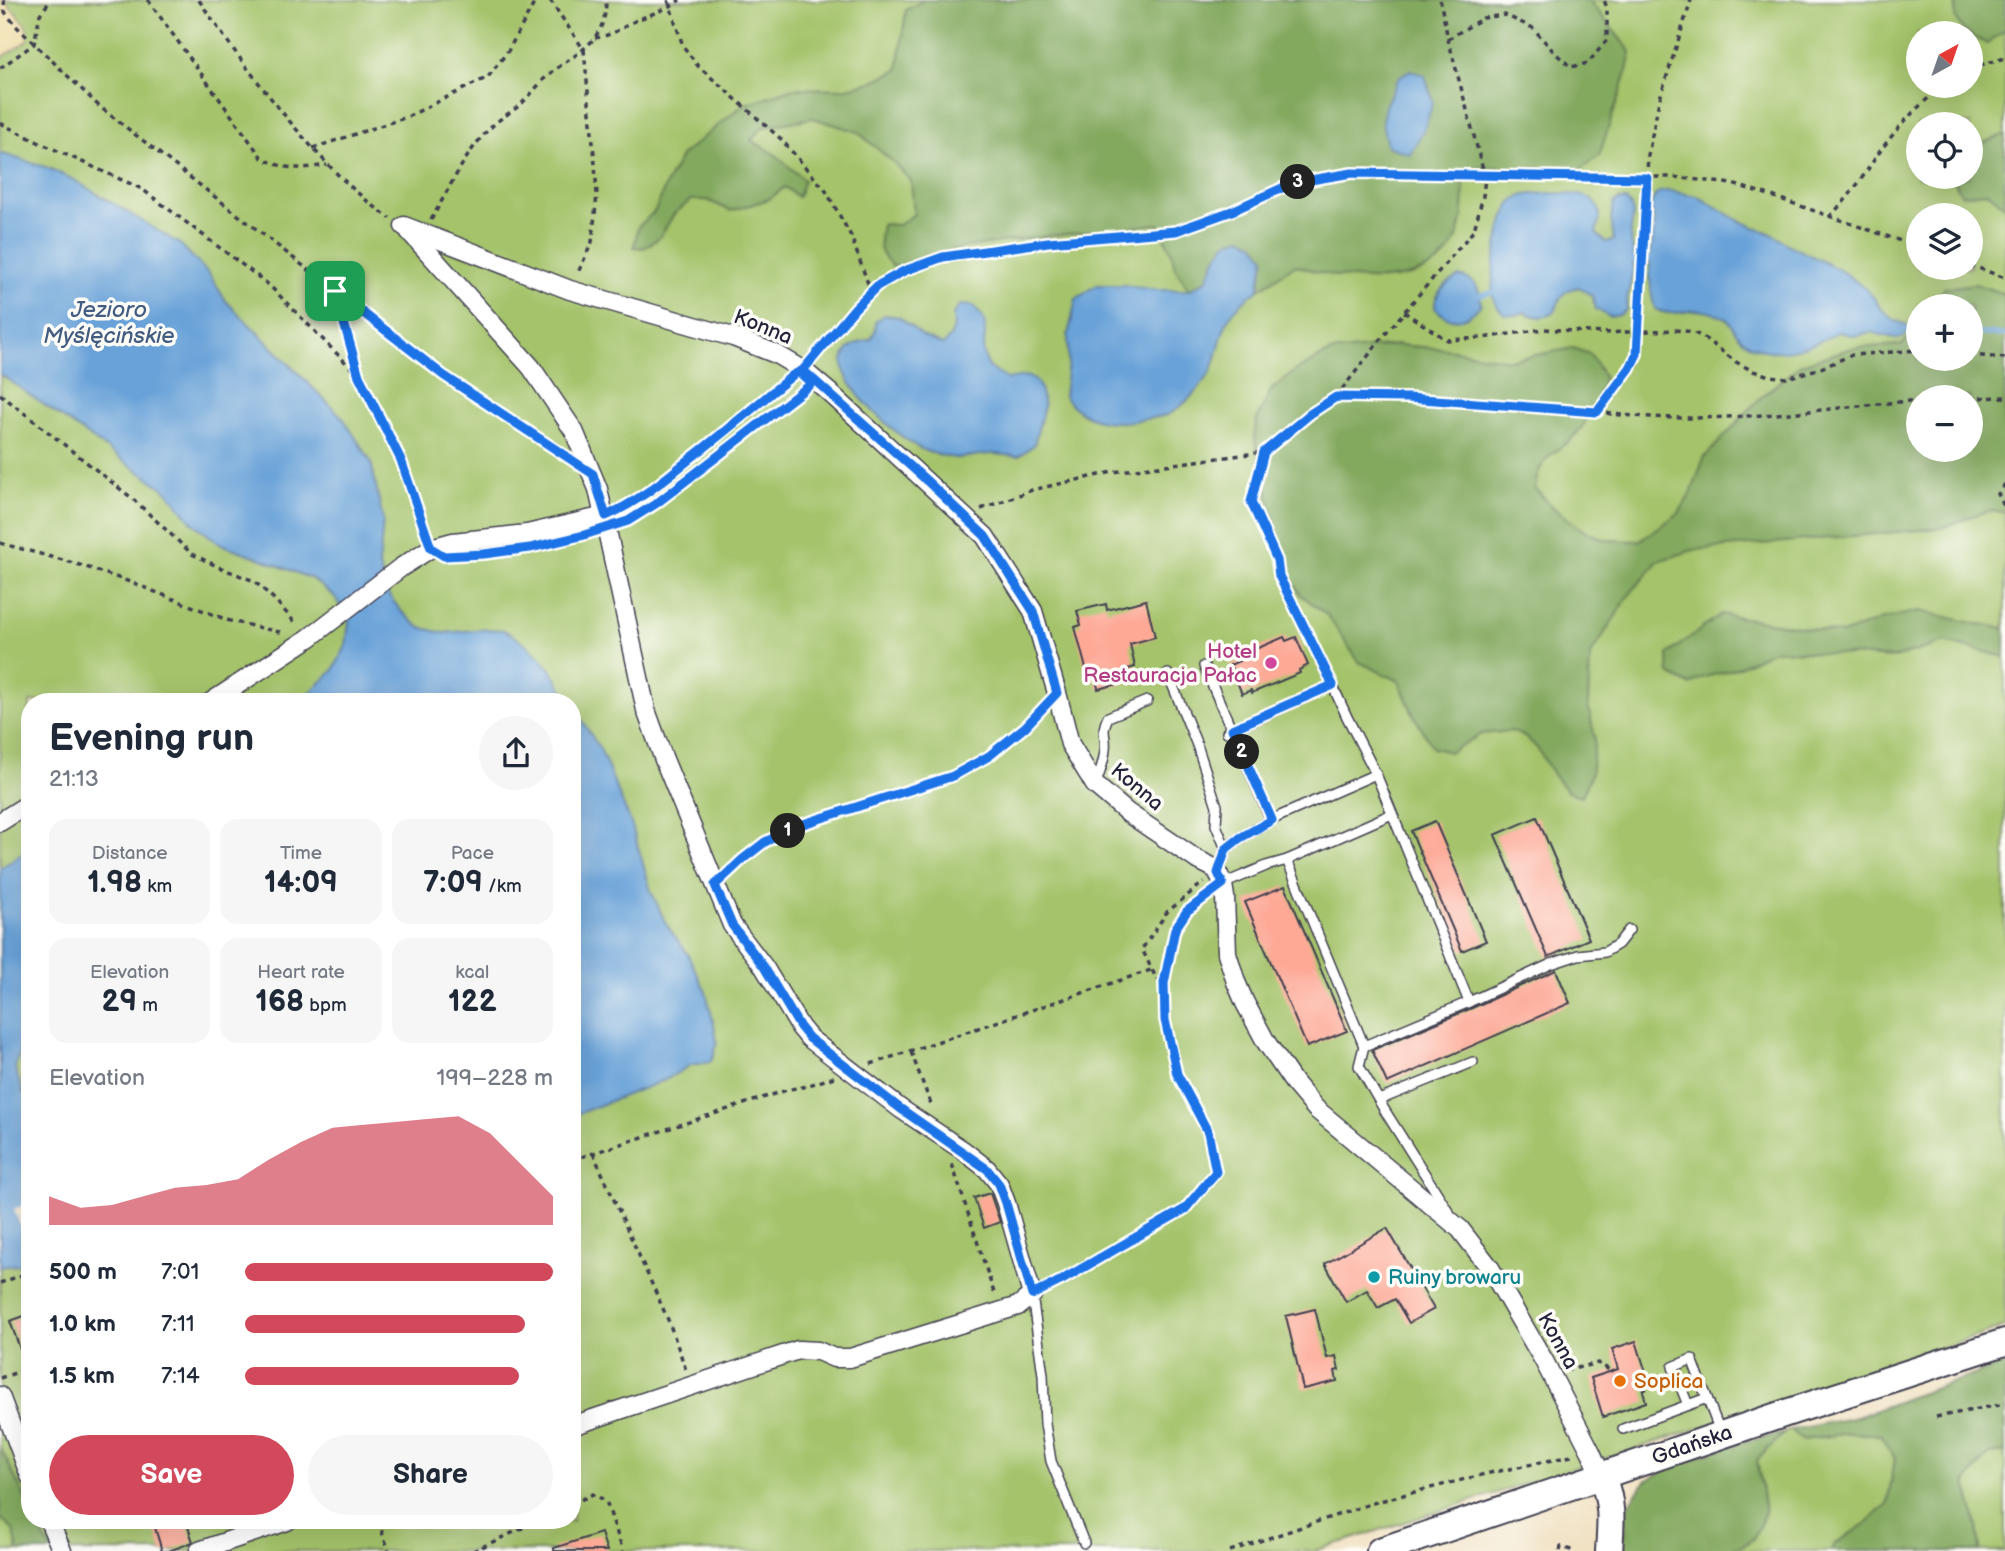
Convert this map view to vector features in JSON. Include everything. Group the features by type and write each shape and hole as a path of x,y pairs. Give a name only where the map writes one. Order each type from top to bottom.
{"main road":[{"name":"Gdańska","path":"1380,1551 2005,1342"},
{"path":"1602,1476 1609,1493 1612,1515 1609,1551"}],"street":[{"name":"Konna","path":"404,226 570,290 733,337 776,354 802,371 985,536 1033,611 1070,744 1096,785 1128,813 1212,867 1220,878 1227,953 1245,1003 1266,1042 1316,1109 1460,1229 1490,1268 1544,1362 1602,1476"},
{"path":"404,226 531,367 574,431 593,474 607,522 646,710 732,925 764,967 809,1038 890,1102 987,1169 999,1184 1006,1203 1032,1295 1018,1306 850,1358 834,1358 818,1351 798,1350 581,1423"},
{"path":"225,693 309,638 400,568 431,548 453,542 607,522"},
{"path":"0,822 21,809"},
{"path":"0,1396 21,1452"},
{"path":"52,1529 62,1551"},
{"path":"199,1551 244,1543 272,1529"}],"lane":[{"path":"1320,658 1376,774 1469,1002"},
{"path":"1203,666 1229,731 1272,820"},
{"path":"1168,674 1217,806 1216,825 1226,849 1220,878 1287,860 1392,814"},
{"path":"1229,731 1333,685"},
{"path":"1096,785 1104,760 1106,745 1103,729 1108,717 1147,701"},
{"path":"1226,849 1272,820 1376,774"},
{"path":"1287,860 1364,1046 1359,1066 1460,1229"},
{"path":"1364,1046 1551,964 1578,955 1605,952 1618,944 1629,930"},
{"path":"1379,1100 1473,1062"},
{"path":"1032,1295 1044,1375 1045,1424 1051,1461 1084,1544"},
{"path":"1688,1405 1673,1367 1692,1359 1722,1435"},
{"path":"1623,1429 1707,1398"}],"path":[{"path":"4,0 5,12 34,44 100,107 443,375 593,474"},
{"path":"0,68 34,44 40,14 51,0"},
{"path":"148,0 262,158 295,169 327,165"},
{"path":"199,0 227,43 327,165 374,207 404,226"},
{"path":"313,148 407,117 488,77 508,51 536,0"},
{"path":"551,0 584,50 597,195 592,242 570,290"},
{"path":"424,234 471,152 490,127 521,104 546,78 596,38 604,21 606,0"},
{"path":"668,0 683,46 698,66 780,139 826,191 851,236 871,292"},
{"path":"596,38 607,37 635,21 671,7 680,0"},
{"path":"963,516 1032,490 1114,472 1264,452 1310,414 1336,397 1474,230 1483,196 1485,177 1440,0"},
{"path":"1448,39 1483,18 1505,15 1533,28 1554,52 1571,66 1588,63 1607,40 1607,8 1604,0"},
{"path":"1597,412 1630,368 1637,354 1648,155 1659,101 1691,0"},
{"path":"1983,64 2005,58"},
{"path":"1829,217 1848,199 1877,156 1911,116 1930,98"},
{"path":"0,123 142,189 269,285 359,376"},
{"path":"607,522 649,492 793,375 802,371 877,286 904,271 943,257 1048,242 1176,231 1232,211 1293,183 1352,173 1485,177 1673,177 1732,184 1906,243"},
{"path":"1983,270 2005,278"},
{"path":"335,291 359,376 401,460 431,548"},
{"path":"1404,312 1447,340 1544,329 1603,333 1676,330 1693,332 1753,371 1787,378 1852,355 1906,351"},
{"path":"1983,356 2005,358"},
{"path":"607,522 628,521 657,503 810,385 802,371"},
{"path":"0,394 133,499 192,554 254,581 309,638"},
{"path":"1336,397 1408,398 1597,412 1635,418 1676,419 1906,401"},
{"path":"1983,398 2005,397"},
{"path":"1264,452 1251,502 1277,560 1279,576 1320,658"},
{"path":"2005,484 1998,494 2005,508"},
{"path":"0,543 130,582 230,621 309,638"},
{"path":"715,885 765,842 800,825 953,776 989,756 1025,727 1057,693"},
{"path":"1032,1295 1185,1209 1216,1172 1208,1132 1177,1074 1165,1020 1164,983 1175,929 1187,911 1220,878"},
{"path":"1164,983 1156,978 1142,950 1167,912 1189,893"},
{"path":"1123,980 1151,970"},
{"path":"911,1051 943,1137 1000,1311"},
{"path":"593,1153 669,1322 692,1385"},
{"path":"0,1283 21,1275"},
{"path":"1573,1370 1598,1363 1611,1371"},
{"path":"0,1378 21,1370"},
{"path":"1643,1390 1655,1386"},
{"path":"1936,1418 2005,1404"},
{"path":"1230,1551 1388,1499 1485,1474 1591,1452"},
{"path":"581,1500 593,1494 606,1501 623,1551"},
{"path":"381,1529 388,1551"},
{"path":"473,1551 521,1529"},
{"path":"1560,1551 1561,1547 1573,1551"}],"green space":[{"path":"0,0 2005,0 2005,1327 1314,1551 0,1551"},
{"path":"924,0 1589,0 1631,52 1599,156 1580,170 1476,167 1463,179 1462,220 1451,248 1430,267 1393,278 1352,278 1295,265 1258,290 1265,257 1217,256 1206,281 1189,290 1175,268 1171,251 1158,224 956,249 894,267 884,257 880,247 882,224 899,225 914,214 911,181 858,132 813,118 763,127 751,140 776,155 804,180 798,197 785,187 769,199 731,211 707,200 691,200 674,214 660,237 644,248 634,247 638,227 655,211 682,155 743,105 794,88 843,89 871,82 898,70 906,10"},
{"path":"1961,0 2005,0 2005,30 1987,44 1983,42 1983,21 1958,21 1955,17 1956,4"},
{"path":"2005,134 2005,206 1987,192 1962,195 1959,189 1983,189 1983,143"},
{"path":"1975,284 2005,294 2005,512 1986,511 1942,528 1693,550 1658,561 1629,595 1590,656 1588,705 1595,739 1591,775 1582,796 1568,792 1554,776 1537,748 1527,738 1512,731 1481,734 1450,752 1433,748 1413,714 1399,681 1359,662 1327,615 1301,595 1287,571 1254,436 1257,419 1271,390 1295,371 1330,352 1397,345 1447,349 1509,360 1573,348 1590,354 1604,377 1597,399 1577,433 1540,468 1535,489 1557,511 1585,531 1606,540 1639,541 1679,513 1692,491 1704,458 1760,398 1801,364 1852,348 1902,345 1906,341 1906,371 1983,371 1983,294 1938,294 1944,288"},
{"path":"1919,611 2005,628 2005,657 1945,642 1895,658 1774,650 1737,668 1702,678 1690,685 1669,674 1668,654 1721,614 1842,634 1883,619"},
{"path":"2005,1364 2005,1452 1989,1454 1966,1482 1980,1551 1831,1551 1834,1545 1887,1505 1895,1459 1882,1435 1849,1433 1803,1440 1791,1430 1857,1417"},
{"path":"1791,1430 1803,1440 1849,1433 1882,1435 1895,1459 1887,1505 1834,1545 1831,1551 1727,1551 1744,1545 1765,1512 1757,1460 1784,1433"},
{"path":"1784,1433 1757,1460 1765,1512 1754,1538 1727,1551 1623,1551 1626,1507 1646,1481 1678,1463 1738,1443"},
{"path":"0,1447 21,1490 21,1529 40,1529 51,1551 18,1551 14,1531 0,1517"},
{"path":"2005,1452 2005,1551 1980,1551 1966,1482 1989,1454"}],"sand":[{"path":"0,0 8,0 7,4 22,20 27,29 28,40 0,59"}],"water":[{"path":"1410,70 1425,76 1433,102 1425,127 1410,154 1387,146 1382,122 1385,106 1399,77"},
{"name":"Jezioro Myślęcińskie","path":"0,153 48,168 74,180 180,244 209,274 226,301 343,418 371,462 383,520 379,566 388,594 401,611 419,627 443,633 504,630 526,644 550,668 565,693 310,693 333,671 346,646 349,621 335,597 312,579 220,544 192,522 167,491 0,374"},
{"path":"1663,191 1697,196 1740,221 1774,235 1840,270 1865,288 1880,308 1894,320 1906,325 1906,334 1898,339 1870,332 1856,336 1838,332 1802,348 1764,350 1741,338 1726,319 1717,314 1695,310 1669,313 1655,309 1650,276 1654,222 1652,202 1658,193"},
{"path":"1548,193 1580,195 1594,202 1600,216 1596,233 1605,242 1614,240 1611,219 1614,203 1626,200 1632,208 1634,266 1626,310 1619,315 1610,317 1596,309 1592,296 1578,287 1568,290 1554,312 1546,316 1524,312 1516,315 1504,314 1495,303 1494,264 1500,232 1510,207 1522,196"},
{"path":"1241,237 1255,244 1265,257 1258,290 1230,316 1210,373 1187,400 1169,414 1121,422 1104,421 1089,416 1069,403 1064,396 1068,336 1076,299 1097,285 1189,290 1206,281 1217,256 1227,242"},
{"path":"1459,276 1476,285 1481,304 1470,315 1459,320 1441,313 1435,308 1435,302 1442,288"},
{"path":"960,305 973,306 982,316 985,325 983,351 988,367 1007,379 1026,376 1034,379 1040,387 1044,406 1034,445 1019,456 992,454 955,458 917,447 875,413 851,385 845,371 844,355 854,345 871,339 876,321 885,315 899,317 924,337 943,345 952,334 953,314"},
{"path":"581,719 600,749 631,823 651,891 666,924 687,953 706,992 715,1029 717,1043 710,1062 691,1065 665,1080 581,1113"},
{"path":"21,855 21,1047 15,1068 21,1087 21,1264 0,1267 0,868"}],"pier":[{"path":"21,1206 21,1228 14,1209"}],"building":[{"path":"1146,600 1155,637 1130,644 1135,667 1124,670 1127,682 1098,689 1096,678 1089,680 1075,627 1081,625 1077,611 1106,604 1107,610"},
{"name":"Hotel Restauracja Pałac","path":"1284,637 1286,641 1296,637 1308,665 1299,670 1300,673 1252,693 1251,690 1242,694 1230,665 1239,661 1237,657"},
{"path":"1537,817 1589,939 1548,957 1495,835"},
{"path":"1435,821 1486,941 1462,951 1411,831"},
{"path":"1285,886 1347,1031 1307,1047 1245,902"},
{"path":"1556,970 1570,1003 1387,1083 1372,1050"},
{"path":"990,1193 1000,1222 984,1228 974,1198"},
{"name":"Ruiny browaru","path":"1387,1228 1434,1309 1409,1323 1395,1299 1378,1308 1367,1290 1346,1302 1325,1264"},
{"path":"1315,1309 1327,1358 1336,1356 1339,1370 1335,1371 1337,1381 1303,1389 1286,1316"},
{"path":"21,1317 21,1352 10,1321"},
{"name":"Soplica","path":"1636,1341 1650,1385 1642,1387 1646,1402 1603,1417 1591,1378 1618,1369 1612,1349"},
{"path":"155,1529 189,1529 193,1542 162,1551"},
{"path":"601,1533 607,1551 554,1551 554,1548"}],"waterway":[{"path":"1634,260 1650,259"},
{"path":"1480,295 1493,292"},
{"path":"1983,334 2005,335"}],"place":[{"name":"Hotel Restauracja Pałac","path":"1271,663"},
{"name":"Ruiny browaru","path":"1374,1277"},
{"name":"Soplica","path":"1620,1381"}],"route":[{"path":"335,291 359,376 401,460 431,548 444,556 484,554 530,548 584,535 628,521 657,503 810,385 800,373 803,370 855,308 877,286 904,271 943,257 1048,242 1176,231 1232,211 1293,183 1352,173 1647,178 1637,354 1615,390 1597,412 1408,398 1336,397 1310,414 1264,452 1251,502 1277,560 1279,576 1333,685 1232,729 1272,820 1226,849 1218,873 1223,884 1187,911 1175,929 1171,943 1164,983 1165,1020 1177,1074 1208,1132 1216,1172 1185,1209 1032,1295 999,1184 987,1169 964,1151 901,1109 809,1038 764,967 732,925 715,885 765,842 800,825 953,776 989,756 1025,727 1057,693 1033,611 985,536 803,370 793,375 649,492 606,516 593,474 443,375 335,291"}]}
